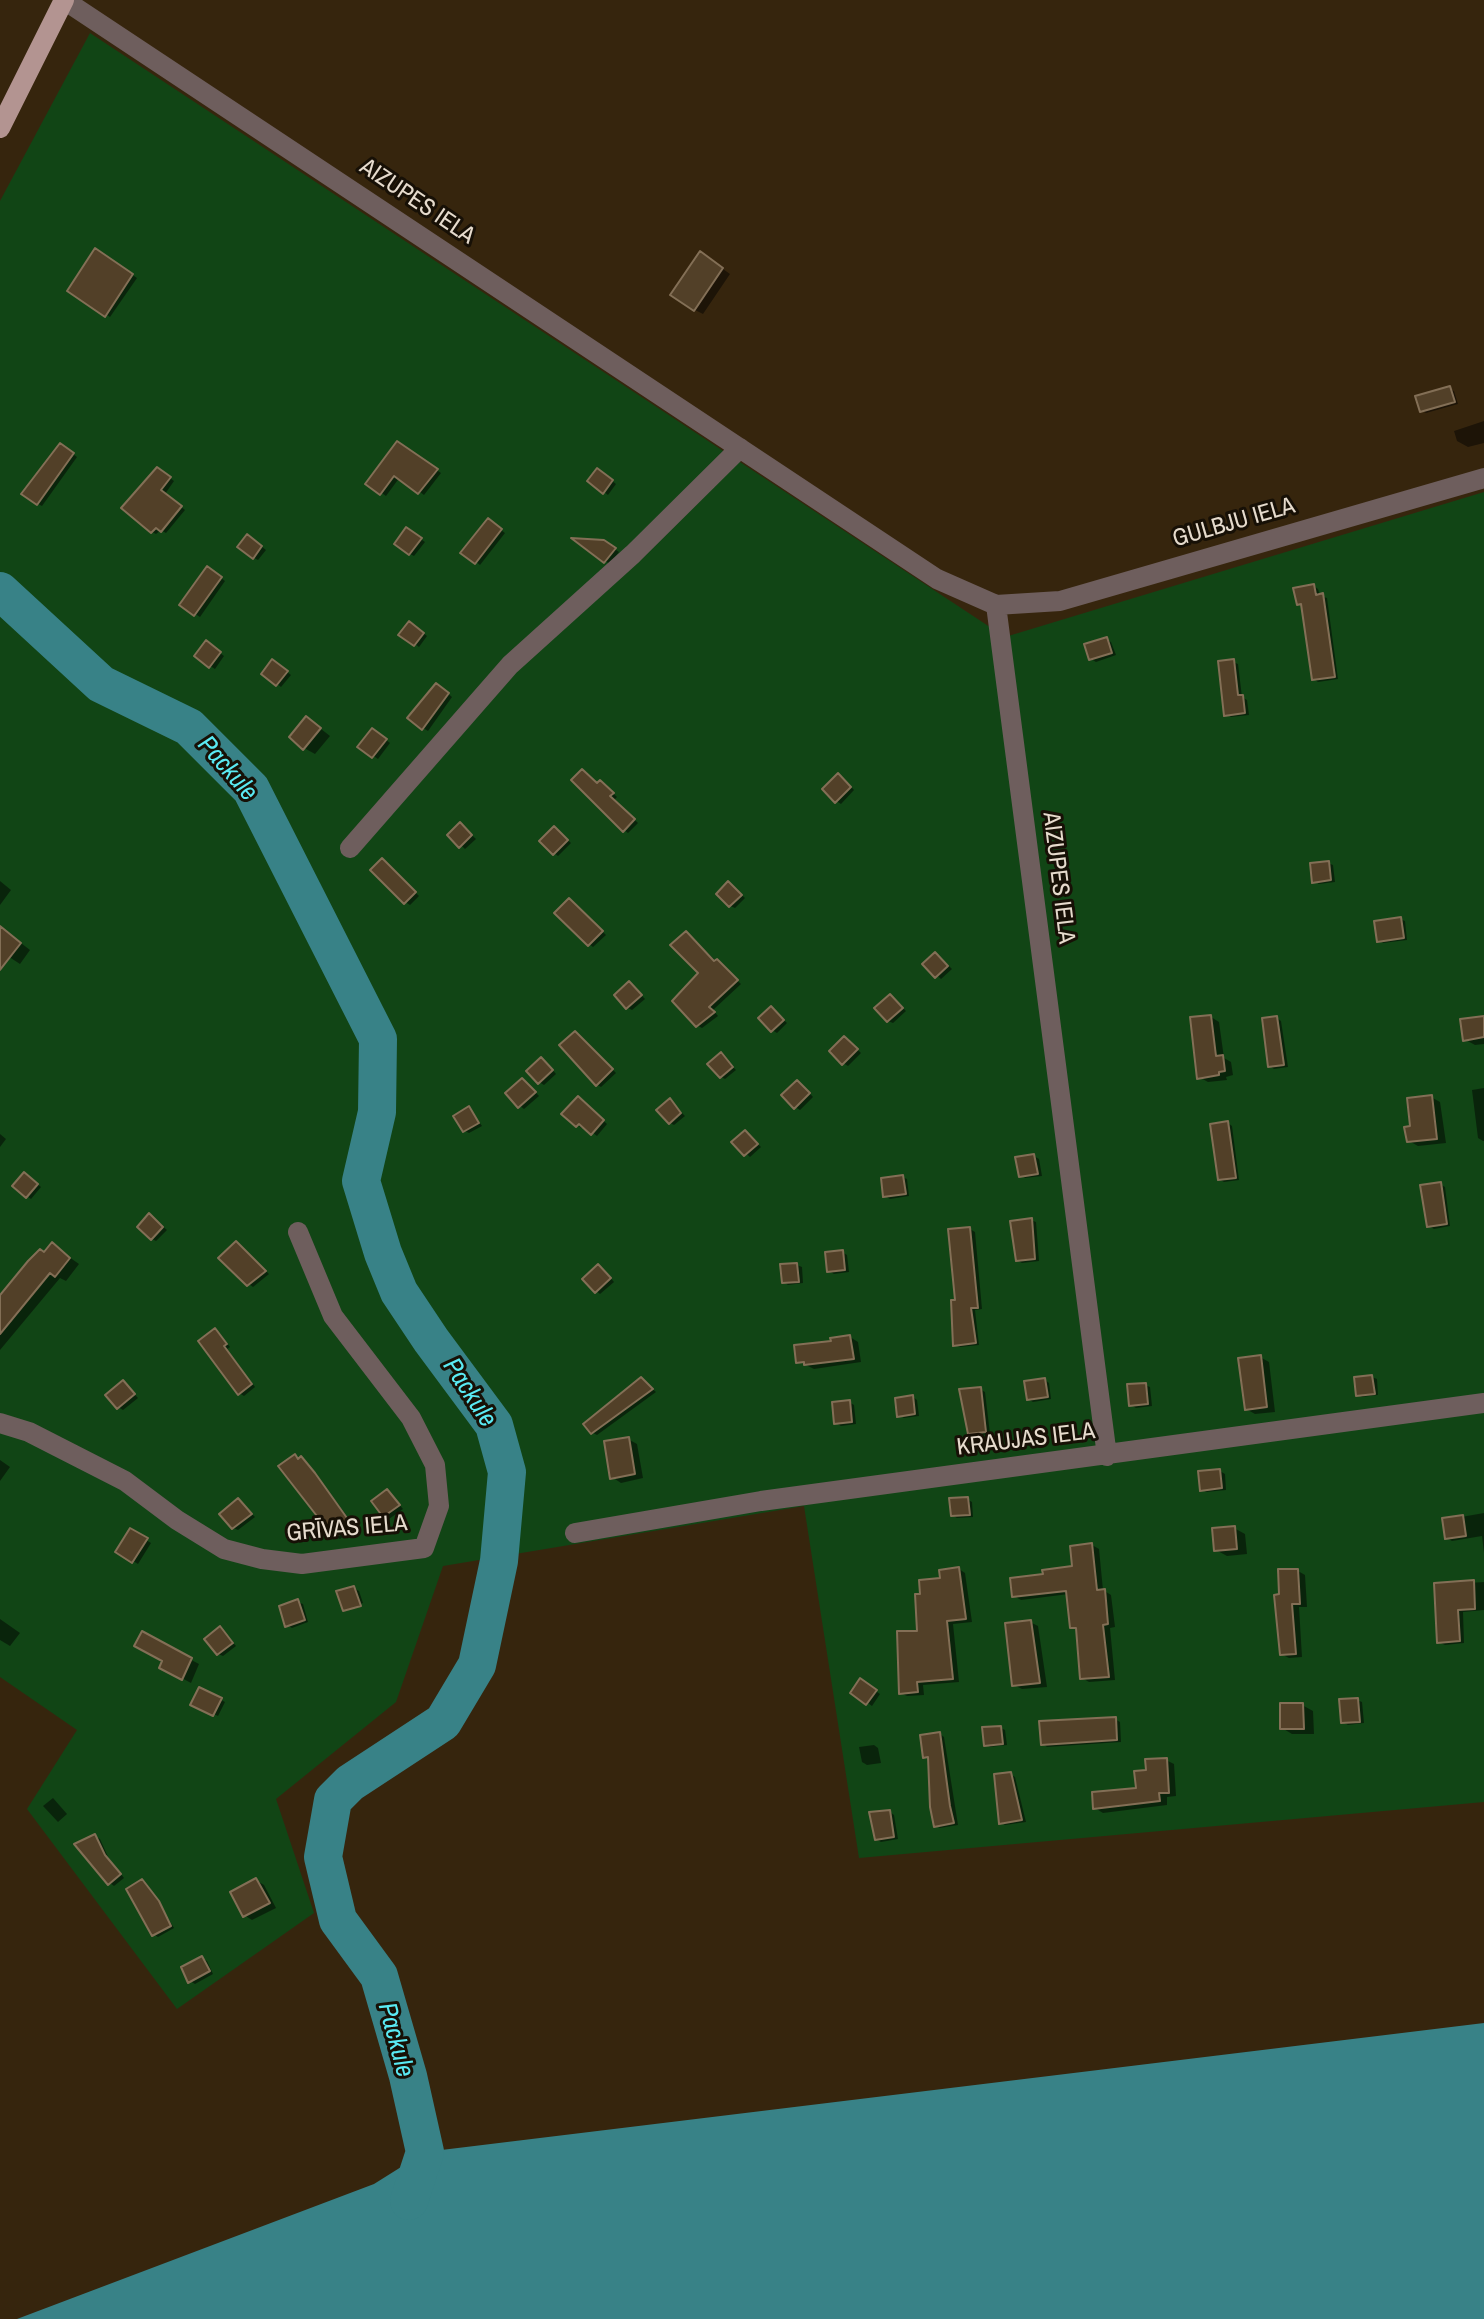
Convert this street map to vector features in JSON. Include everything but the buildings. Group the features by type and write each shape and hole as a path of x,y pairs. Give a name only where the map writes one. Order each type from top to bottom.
{"main road":[{"path":"0,128 64,0"}],"street":[{"name":"AIZUPES IELA","path":"64,0 937,579 996,605 1107,1456"},
{"path":"350,848 510,665 633,554 740,448"},
{"name":"GULBJU IELA","path":"996,605 1060,601 1484,478"},
{"name":"GRĪVAS IELA","path":"0,1423 29,1432 125,1481 177,1520 224,1549 262,1559 302,1564 424,1548 439,1506 435,1465 411,1418 333,1316 298,1232"},
{"name":"KRAUJAS IELA","path":"575,1533 761,1501 1484,1403"}],"green space":[{"path":"90,33 1005,637 1484,492 1484,1802 859,1858 804,1506 443,1566 396,1702 276,1799 314,1913 177,2009 27,1809 77,1730 0,1677 0,201"}],"water":[{"path":"1484,2023 1484,2319 17,2319 374,2184 425,2152"}],"waterway":[{"name":"Packule","path":"0,591 101,684 189,727 251,789 378,1039 377,1112 361,1181 383,1253 399,1292 494,1425 507,1472 499,1561 477,1665 443,1722 350,1783 333,1800 323,1857 338,1920 379,1976 408,2076 425,2152 409,2201"}]}
